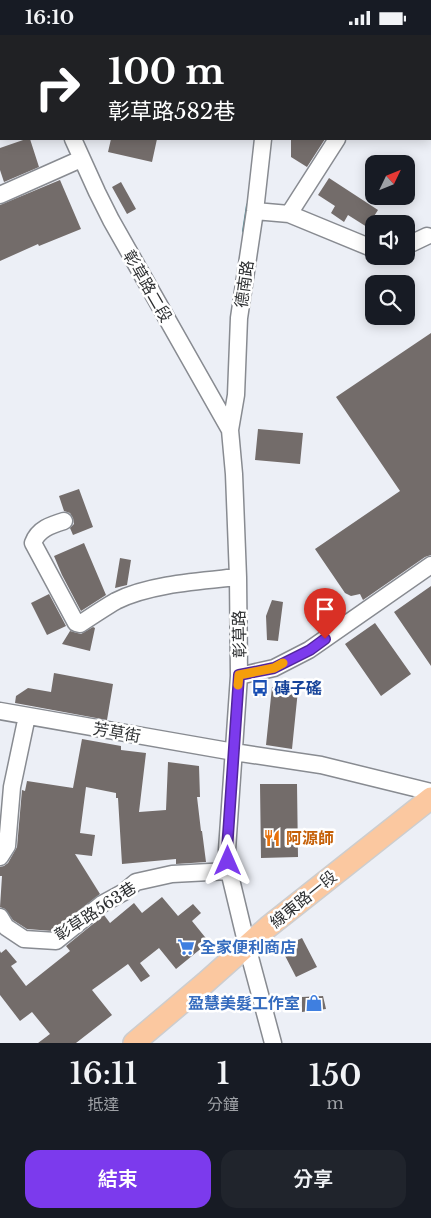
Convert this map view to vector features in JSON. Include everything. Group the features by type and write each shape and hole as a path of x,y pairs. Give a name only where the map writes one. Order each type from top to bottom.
{"main road":[{"name":"線東路一段","path":"134,1043 268,927 431,798"}],"street":[{"name":"彰草路二段","path":"73,140 111,220 230,430"},
{"name":"德南路","path":"230,430 236,395 239,317 255,211 263,140"},
{"path":"290,215 336,140"},
{"path":"0,195 81,159"},
{"path":"255,211 290,215 365,245"},
{"path":"415,242 427,236"},
{"name":"彰草路","path":"230,430 234,474 238,577 239,675 227,850 229,871 273,1043"},
{"path":"64,521 50,525 40,531 33,543 76,623 80,624 117,601 142,591 182,583 238,577"},
{"path":"239,675 274,668 310,650 431,565"},
{"name":"芳草街","path":"0,711 234,752 321,765 431,792"},
{"path":"0,857 7,846 6,786 27,716"},
{"name":"彰草路563巷","path":"0,917 6,927 24,939 56,941 102,904 124,892 136,882 172,874 229,871"}],"building":[{"path":"23,140 30,140 39,167 4,182 0,170 0,148"},
{"path":"111,140 157,140 152,162 108,152"},
{"path":"291,140 324,140 307,167 291,157"},
{"path":"329,178 365,202 365,205 370,205 378,210 375,215 365,215 365,226 348,215 344,222 331,213 335,206 318,195"},
{"path":"60,180 81,229 39,246 38,244 0,261 0,205"},
{"path":"121,182 136,209 127,214 112,187"},
{"path":"431,333 431,555 425,557 363,600 360,594 351,596 345,593 315,549 400,491 336,397"},
{"path":"258,429 303,433 300,464 255,460"},
{"path":"79,489 93,527 73,535 70,528 74,524 73,518 70,513 64,511 59,496"},
{"path":"84,543 106,595 81,611 54,556"},
{"path":"120,558 131,560 127,585 115,588"},
{"path":"431,586 431,666 394,612"},
{"path":"49,594 66,626 47,635 31,603"},
{"path":"272,600 283,602 278,641 267,640 266,616"},
{"path":"375,623 411,674 381,696 345,644"},
{"path":"93,627 95,628 90,651 62,644 70,631 81,634"},
{"path":"54,673 113,684 107,720 15,703 16,696 28,688 51,692"},
{"path":"272,687 298,690 292,749 266,745"},
{"path":"82,739 121,746 121,750 146,753 139,812 166,810 168,762 199,766 200,797 197,797 206,862 176,864 176,859 122,864 118,798 116,798 116,793 86,787 80,833 95,835 92,856 75,854 100,894 53,931 27,929 13,920 5,909 0,907 2,876 0,876 0,867 8,863 17,847 22,790 25,791 27,781 73,788"},
{"path":"260,784 297,784 298,857 261,858"},
{"path":"162,897 178,916 193,904 201,913 192,921 209,942 176,969 159,948 140,963 150,976 141,982 128,964 92,990 112,1015 76,1043 38,1043 50,1034 32,1012 20,1021 0,995 0,951 1,953 6,949 17,962 11,966 26,986 70,951 66,946 104,915 110,923 134,903 142,913"},
{"path":"302,938 317,967 296,977 281,948"},
{"path":"323,996 326,1009 302,1012 302,997"}],"waterway":[{"path":"244,231 248,205"}],"slow traffic":[{"path":"238,685 239,675 274,668 283,663"}],"place":[{"name":"磚子磘","path":"260,688"},
{"name":"阿源師","path":"272,838"},
{"name":"全家便利商店","path":"186,947"},
{"name":"盈慧美髮工作室","path":"314,1003"}],"route":[{"path":"228,861 227,850 239,675 274,668 310,650 325,639"}]}
